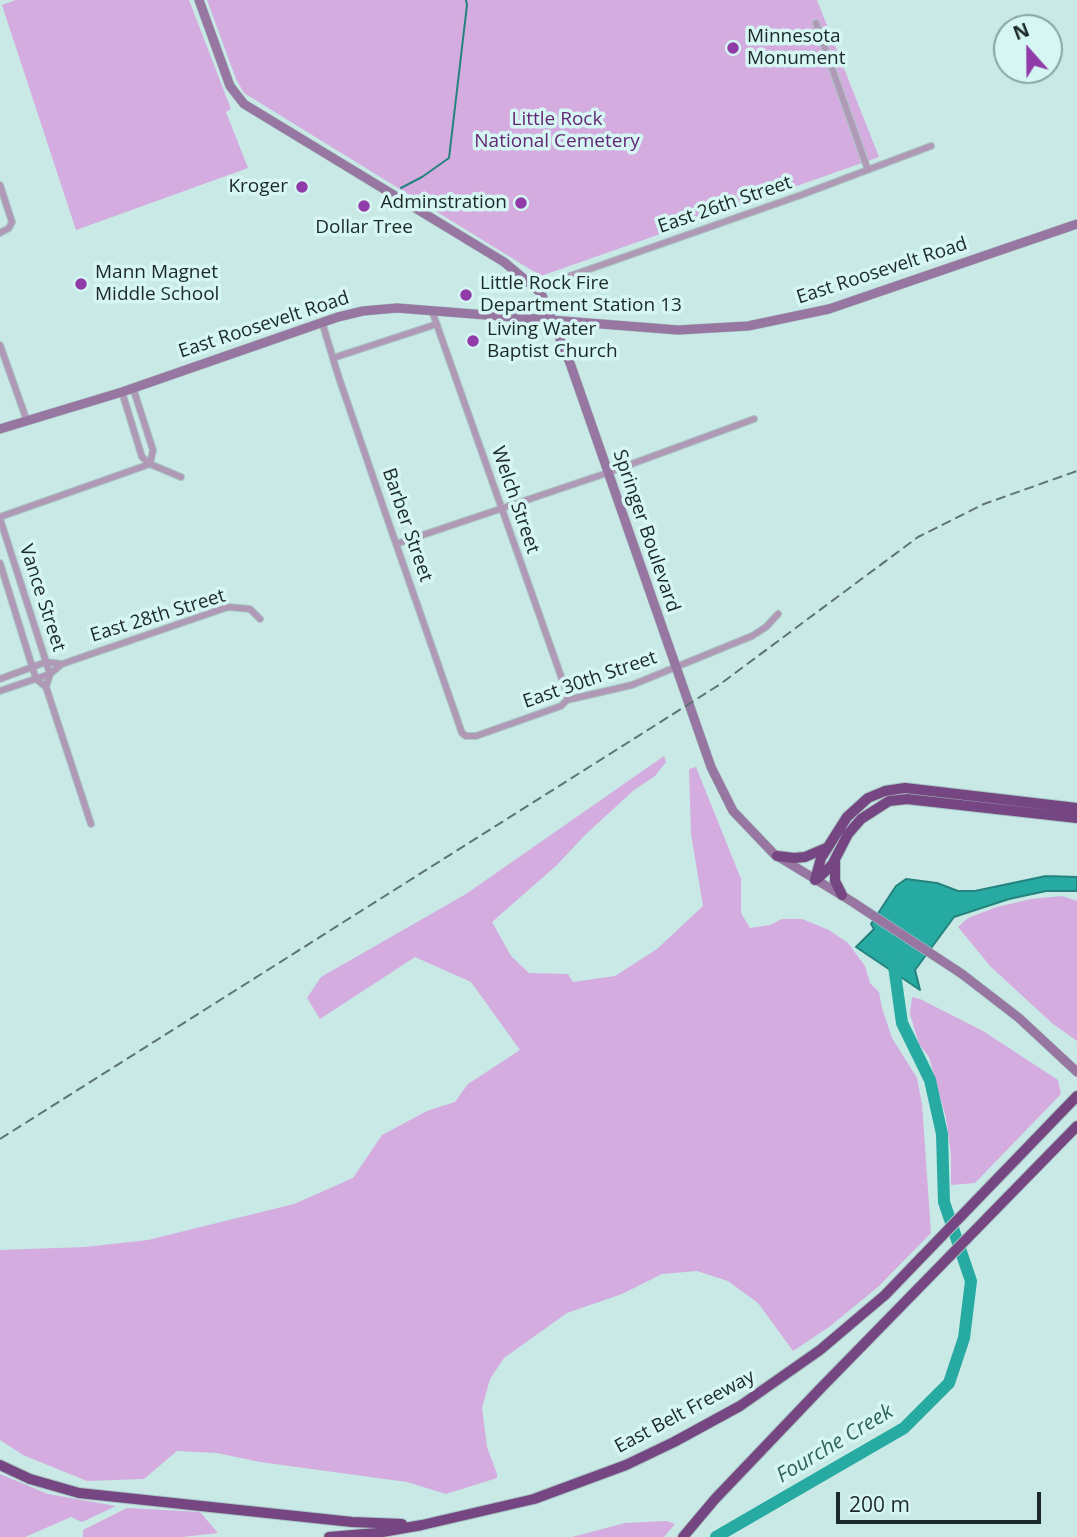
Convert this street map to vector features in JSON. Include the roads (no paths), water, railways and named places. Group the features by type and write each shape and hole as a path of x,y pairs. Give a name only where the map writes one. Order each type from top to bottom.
{"highway":[{"path":"815,880 821,858 847,817 868,798 885,791 905,788 1077,808"},
{"path":"815,880 832,866 848,834 861,819 889,801 907,799 1077,818"},
{"path":"777,856 805,857 828,846"},
{"path":"835,859 835,881 847,898"},
{"name":"East Belt Freeway","path":"329,1537 377,1533 499,1509 596,1478 685,1436 773,1385 820,1350 885,1295 1077,1096"},
{"path":"682,1537 819,1390 1077,1126"},
{"path":"0,1465 30,1479 79,1493 352,1522 422,1525"}],"main road":[{"name":"Springer Boulevard","path":"199,0 230,86 244,104 504,262 528,279 541,293 554,320 711,767 728,802 746,826 777,856 847,898 962,974 1019,1018 1077,1072"},
{"name":"East Roosevelt Road","path":"0,429 122,392 322,322 379,308 689,330 771,323 829,310 1077,224"}],"street":[{"path":"816,23 868,170"},
{"name":"East 26th Street","path":"528,279 550,283 931,146"},
{"path":"0,185 12,222 9,228 0,233"},
{"name":"Welch Street","path":"432,311 567,700"},
{"name":"Barber Street","path":"322,322 396,544 462,733 466,736"},
{"path":"333,358 437,324"},
{"path":"0,345 26,421"},
{"path":"133,388 153,450 150,464"},
{"path":"122,392 142,457 150,464 181,477"},
{"path":"396,544 607,473 754,419"},
{"path":"0,518 150,464"},
{"name":"Vance Street","path":"0,518 50,674 46,687 36,679 0,563"},
{"name":"East 28th Street","path":"0,691 50,674 62,664 228,607 250,609 260,619"},
{"name":"East 30th Street","path":"466,736 476,736 561,706 567,700 632,685 734,645 761,630 778,614"},
{"name":"East 28th Street","path":"0,679 46,662 62,664"},
{"path":"46,687 91,824"}],"water":[{"path":"1046,876 1077,877 1077,891 1046,891 1009,899 954,917 915,970 920,990 856,947 874,929 871,924 896,886 906,879 937,883 958,891 975,891"}],"waterway":[{"path":"401,188 449,158 466,0"},
{"name":"Fourche Creek","path":"716,1537 904,1428 949,1383 964,1338 971,1281 944,1202 942,1134 930,1080 902,1023 893,959"}],"railway":[{"path":"0,1139 719,685 918,537 984,504 1077,471"}],"place":[{"name":"Minnesota Monument","path":"733,48"},
{"name":"Kroger","path":"302,187"},
{"name":"Adminstration","path":"521,203"},
{"name":"Dollar Tree","path":"364,206"},
{"name":"Mann Magnet Middle School","path":"81,284"},
{"name":"Little Rock Fire Department Station 13","path":"466,295"},
{"name":"Living Water Baptist Church","path":"473,341"}],"park label":[{"name":"Little Rock National Cemetery","path":"557,131"}]}
